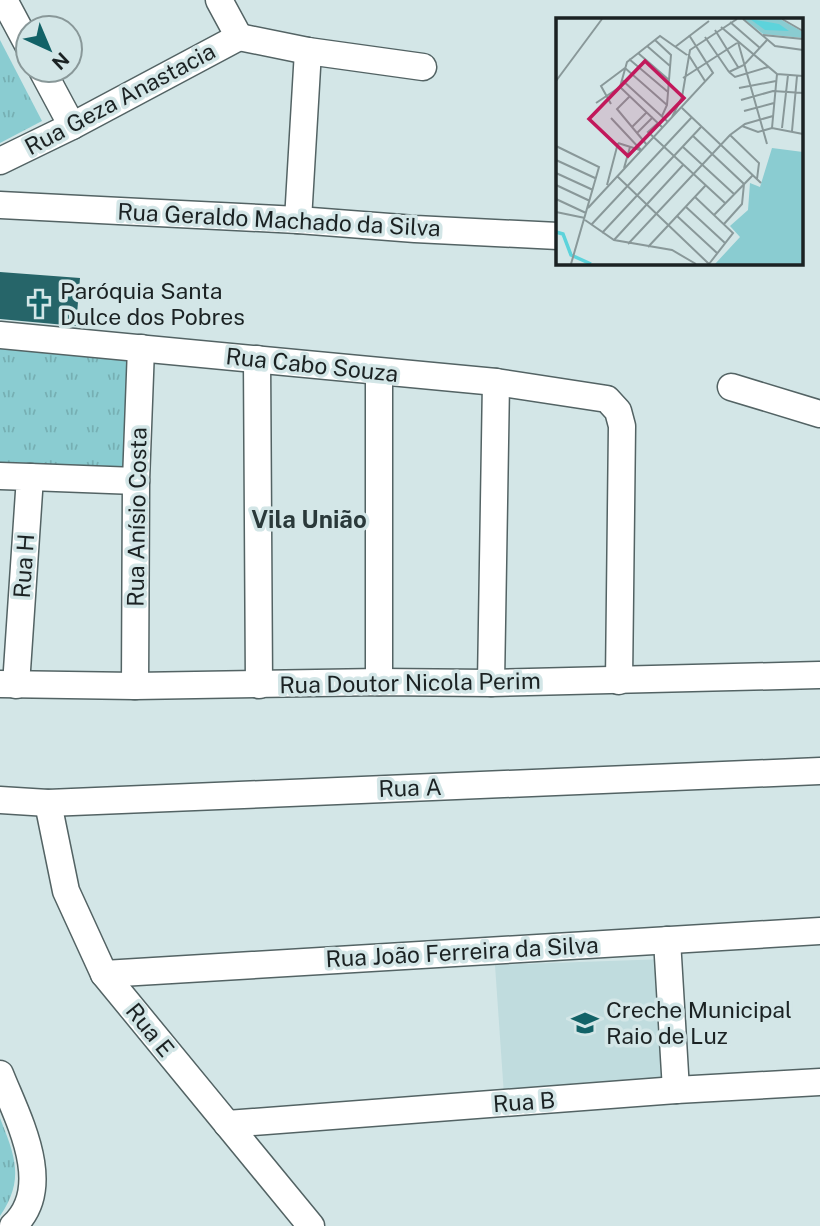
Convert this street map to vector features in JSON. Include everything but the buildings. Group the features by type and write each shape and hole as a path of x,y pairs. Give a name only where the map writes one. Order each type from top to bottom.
{"street":[{"path":"4,0 14,19"},
{"path":"219,0 239,37 308,51 422,67"},
{"name":"Rua Geza Anastacia","path":"0,161 239,37"},
{"path":"298,220 308,51"},
{"path":"50,84 72,126"},
{"name":"Rua Geraldo Machado da Silva","path":"0,205 556,236"},
{"name":"Rua Cabo Souza","path":"0,335 496,382 607,399 618,411 622,426 618,681"},
{"name":"Rua Anísio Costa","path":"135,686 136,481 141,348"},
{"path":"257,359 259,685"},
{"path":"379,372 379,682"},
{"path":"491,683 496,382"},
{"path":"730,387 820,414"},
{"path":"0,476 136,481"},
{"name":"Rua H","path":"8,684 30,477"},
{"name":"Rua Doutor Nicola Perim","path":"8,684 135,686 491,683 820,674"},
{"name":"Rua A","path":"0,800 48,803 820,771"},
{"name":"Rua E","path":"48,803 66,891 104,974 311,1226"},
{"name":"Rua João Ferreira da Silva","path":"104,974 820,932"},
{"path":"667,940 676,1090"},
{"path":"0,1074 29,1147 33,1190 22,1223"},
{"name":"Rua B","path":"227,1124 676,1090 820,1082"}],"shaded area":[{"name":"Creche Municipal Raio de Luz","path":"666,959 675,1080 504,1095 495,965"}],"green space":[{"path":"0,40 14,67 14,84 23,84 42,121 0,143"},
{"path":"0,344 134,356 127,472 0,469"},
{"path":"0,1118 13,1156 15,1179 13,1191 0,1216"}],"place":[{"name":"Paróquia Santa Dulce dos Pobres","path":"39,304"},
{"name":"Creche Municipal Raio de Luz","path":"585,1023"}],"district":[{"name":"Vila União","path":"309,520"}]}
